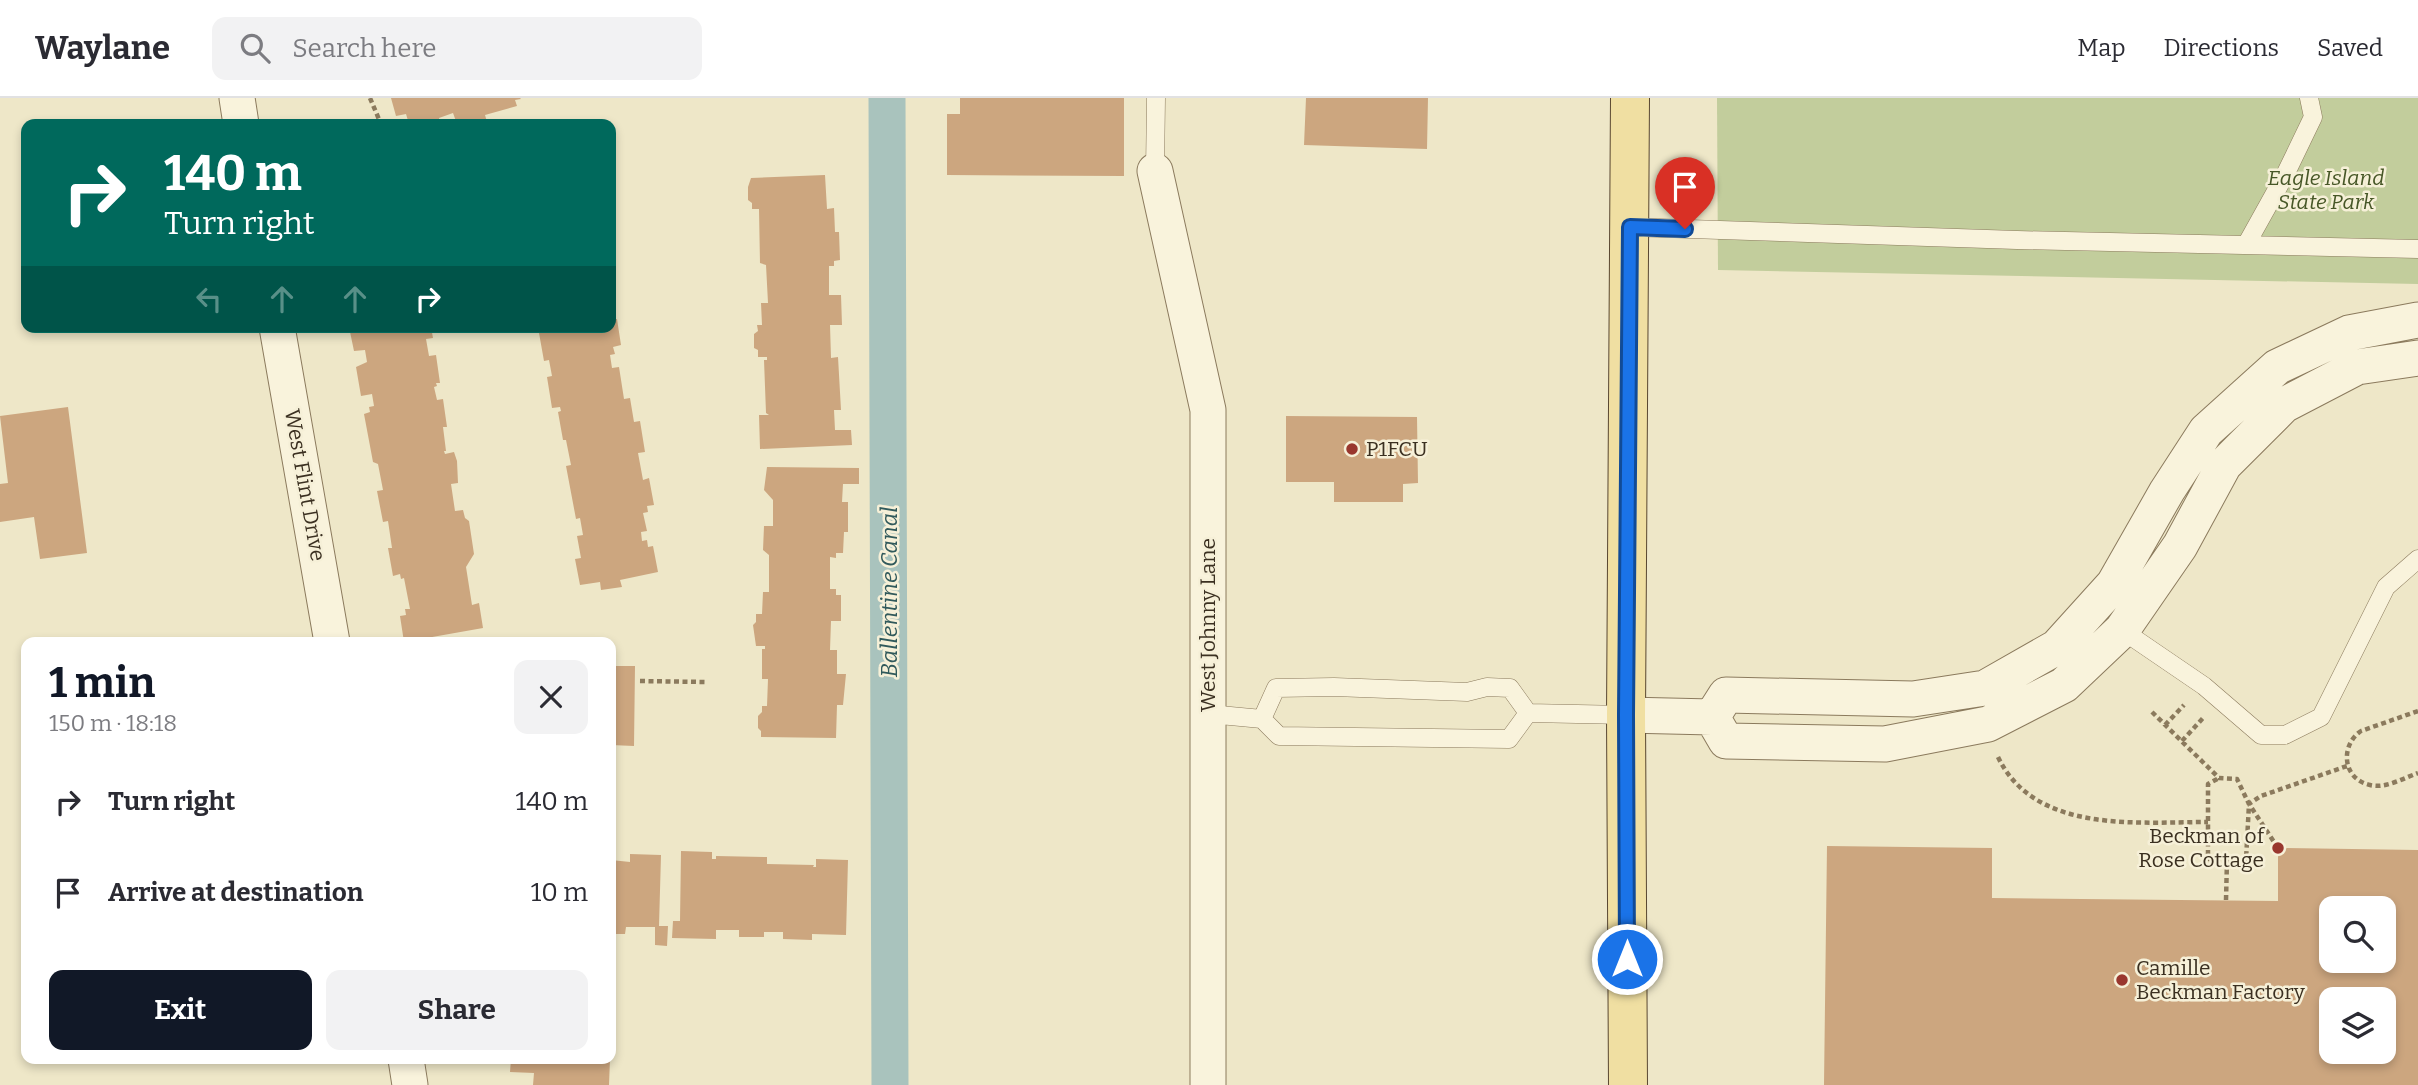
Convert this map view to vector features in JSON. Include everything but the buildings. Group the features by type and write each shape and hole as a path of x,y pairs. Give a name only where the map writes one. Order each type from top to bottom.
{"main road":[{"path":"1628,1085 1626,715 1630,98"}],"street":[{"path":"237,98 240,119"},
{"name":"West Johnny Lane","path":"1155,171 1208,410 1208,1085"},
{"path":"1712,717 1726,695 1913,699 1984,688 2057,647 2114,584 2167,491 2206,431 2277,366 2349,333 2418,320"},
{"name":"West Flint Drive","path":"278,333 331,637"},
{"path":"1712,717 1726,741 1885,744 1988,724 2064,685 2122,630 2180,546 2224,466 2284,405 2357,368 2418,358"},
{"path":"1626,715 1712,717"},
{"path":"407,1064 410,1085"}],"lane":[{"path":"1155,171 1156,98"},
{"path":"2246,244 2286,173 2313,117 2309,98"},
{"path":"1630,227 2017,240 2418,249"},
{"path":"2091,609 2204,686 2261,735 2285,735 2320,717 2386,587 2418,559"},
{"path":"1262,719 1276,688 1334,687 1467,692 1487,687 1510,688 1528,713"},
{"path":"1209,714 1262,719 1279,736 1509,739 1528,713"},
{"path":"1528,713 1626,715"}],"path":[{"path":"370,98 379,119"},
{"path":"640,681 705,682"},
{"path":"2418,711 2361,731 2355,735 2346,752 2347,766 2352,775 2369,785 2387,784 2418,773"},
{"path":"2152,712 2184,739 2219,778"},
{"path":"1994,748 2013,779 2033,796 2074,817 2095,821 2208,822"},
{"path":"2249,804 2261,796 2347,766"},
{"path":"2249,804 2246,860 2208,859 2208,784 2219,778 2237,779 2249,804 2278,848"},
{"path":"2226,900 2227,860"}],"green space":[{"name":"Eagle Island State Park","path":"1717,98 2418,98 2418,284 1718,270"}],"waterway":[{"name":"Ballentine Canal","path":"887,98 890,1085"}],"place":[{"name":"P1FCU","path":"1352,449"},
{"name":"Beckman of Rose Cottage","path":"2278,848"},
{"name":"Camille Beckman Factory","path":"2122,980"}],"route":[{"path":"1627,959 1630,227 1685,229"}]}
